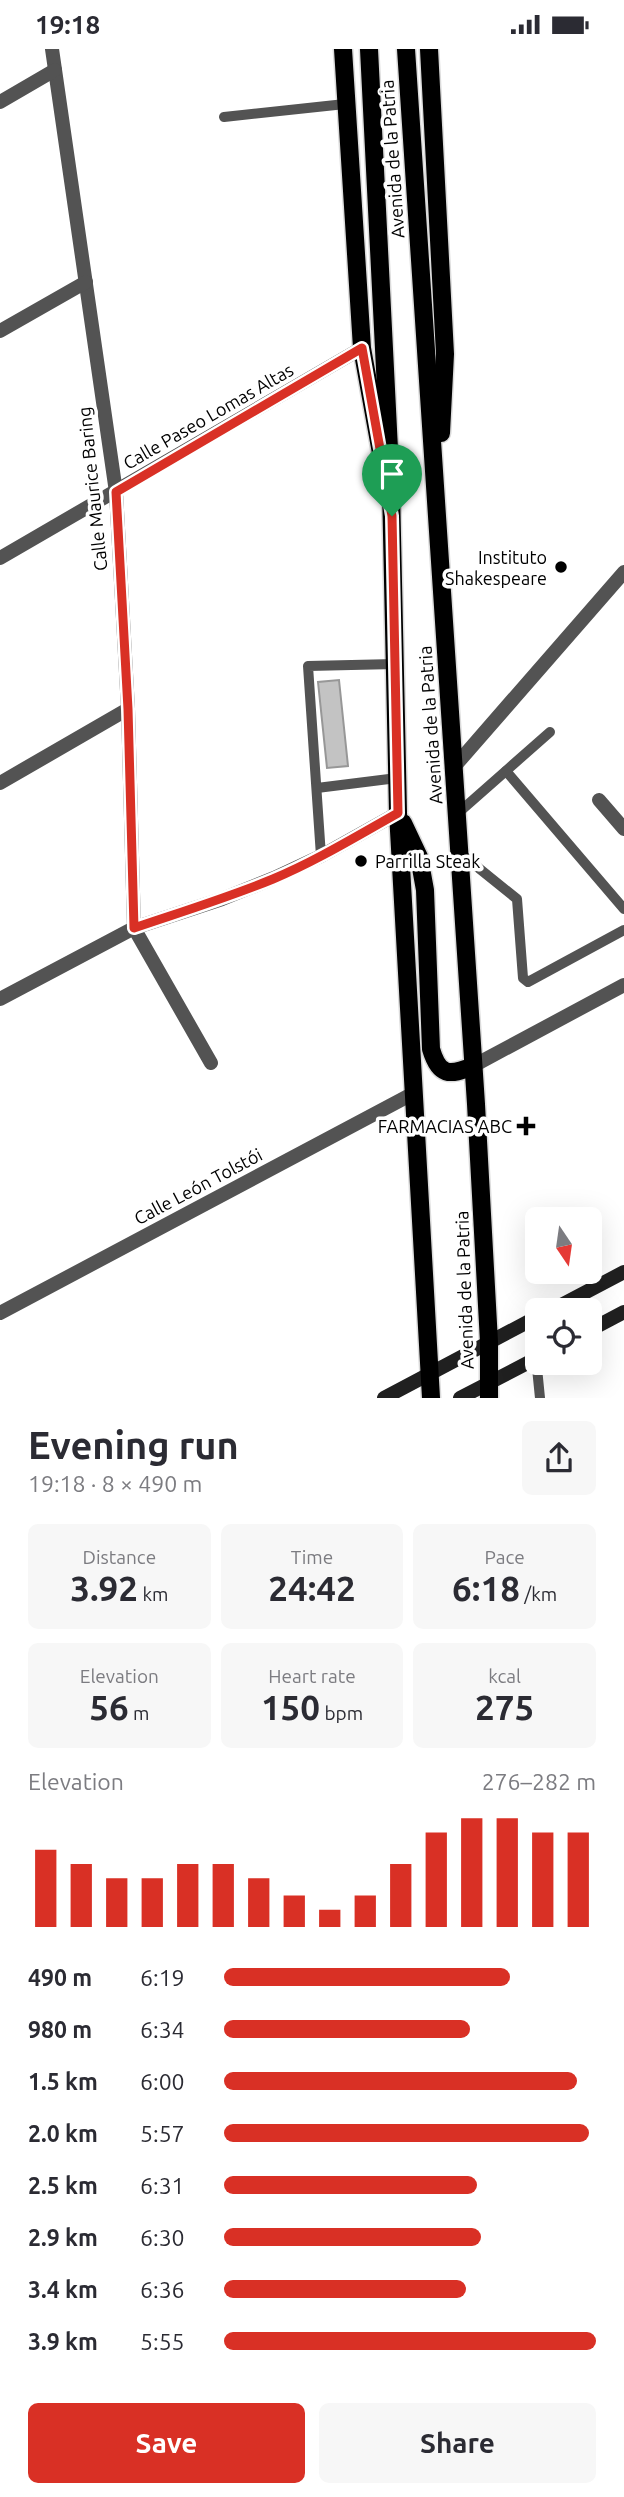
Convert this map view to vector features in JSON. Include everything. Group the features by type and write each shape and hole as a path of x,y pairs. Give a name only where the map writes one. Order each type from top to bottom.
{"main road":[{"path":"342,49 362,348 392,516"},
{"name":"Avenida de la Patria","path":"369,49 392,516 398,813 431,1398"},
{"name":"Avenida de la Patria","path":"405,49 460,853 489,1342 489,1390"},
{"path":"429,49 445,354 437,514"},
{"path":"398,813 419,857 425,890 431,1049 440,1069 449,1073 458,1073 473,1066"}],"street":[{"name":"Calle Maurice Baring","path":"52,49 116,492 128,709 134,928"},
{"path":"0,102 55,70"},
{"path":"0,331 86,282"},
{"name":"Calle Paseo Lomas Altas","path":"0,558 362,348"},
{"path":"454,767 624,572"},
{"path":"0,783 128,709"},
{"path":"599,800 624,829"},
{"path":"0,999 134,928 222,899 321,856 398,813"},
{"path":"134,928 211,1063"},
{"path":"473,1066 624,985"},
{"name":"Calle León Tolstói","path":"0,1313 414,1093"},
{"path":"575,1298 624,1272"},
{"path":"602,1324 624,1312"},
{"path":"384,1398 525,1323"},
{"path":"460,1398 489,1390 525,1366"}],"lane":[{"path":"224,117 345,104"},
{"path":"321,856 308,666 395,664"},
{"path":"457,814 550,731"},
{"path":"506,771 624,909"},
{"path":"317,788 397,778"},
{"path":"460,853 517,899 523,978 528,982 624,930"},
{"path":"538,1375 540,1398"}],"building":[{"path":"339,680 348,766 327,768 318,682"}],"place":[{"name":"Instituto Shakespeare","path":"561,567"},
{"name":"Parrilla Steak","path":"361,861"},
{"name":"FARMACIAS ABC","path":"526,1126"}],"route":[{"path":"362,348 392,516 398,813 321,856 274,878 222,899 134,928 128,709 116,492 362,348"}]}
